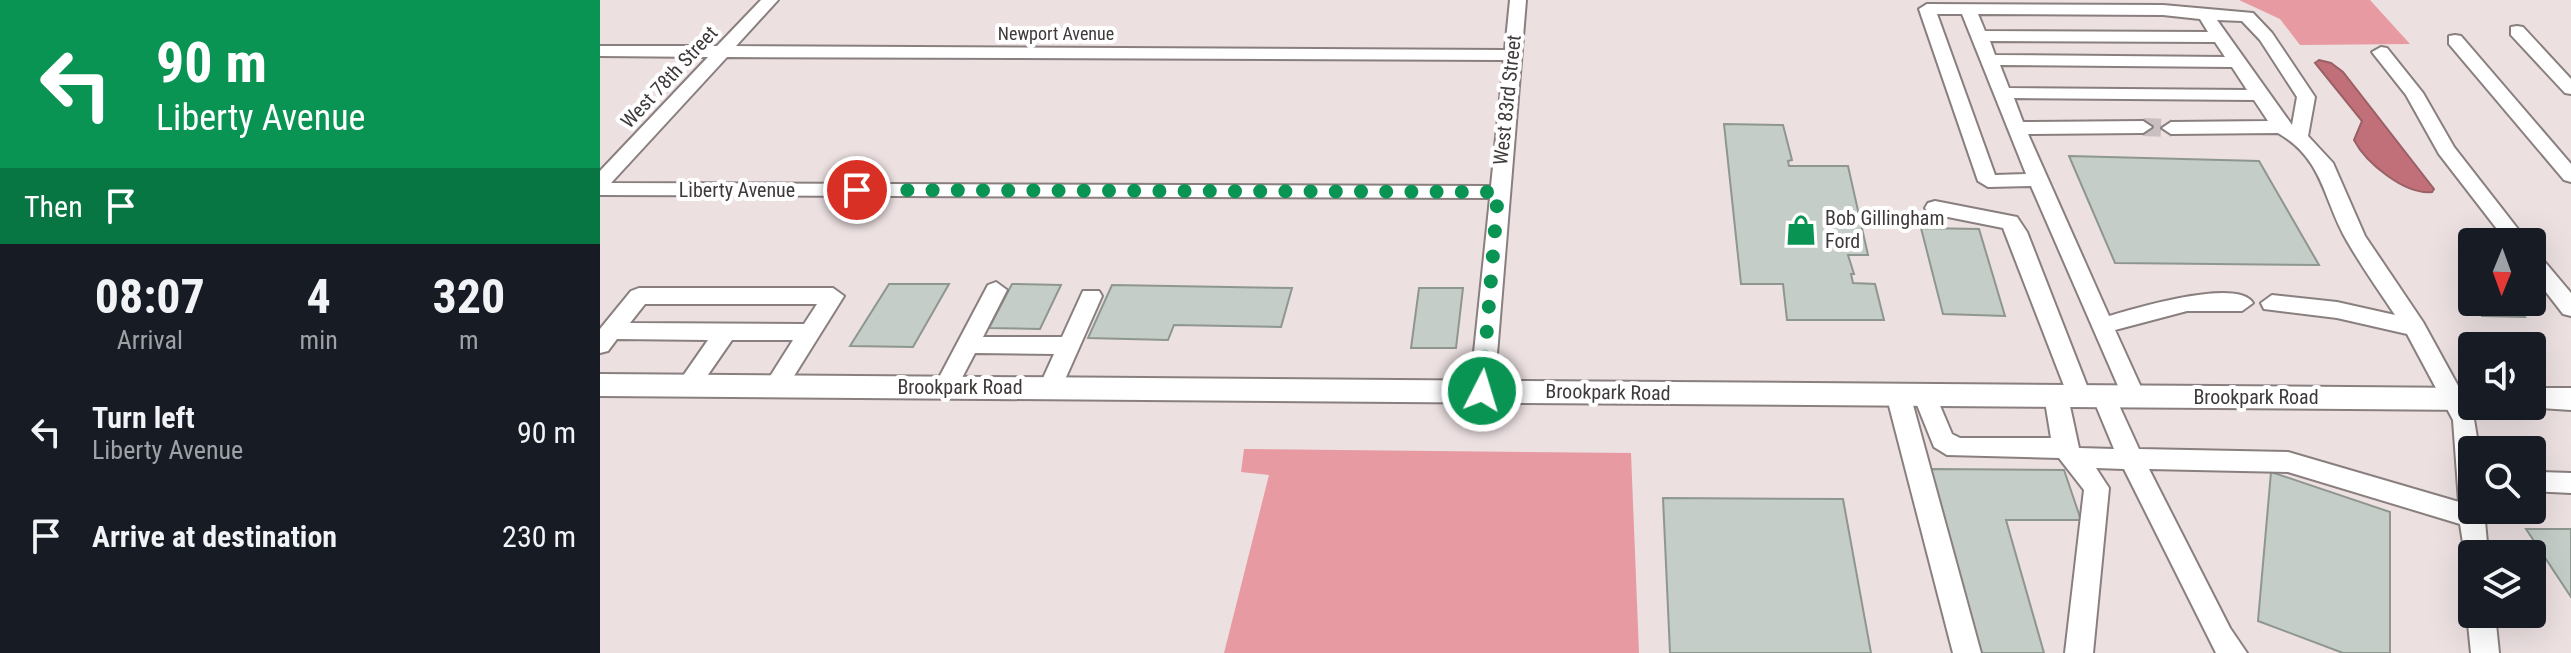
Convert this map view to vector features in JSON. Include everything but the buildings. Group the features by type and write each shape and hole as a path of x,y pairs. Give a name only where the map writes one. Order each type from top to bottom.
{"main road":[{"name":"Brookpark Road","path":"600,385 2458,399"},
{"path":"2546,399 2571,399"}],"street":[{"name":"West 78th Street","path":"600,183 770,0"},
{"name":"West 83rd Street","path":"1482,391 1518,0"},
{"path":"2038,180 1988,181 1927,9 2163,10 2247,16 2266,37 2306,97 2299,137"},
{"path":"1968,9 2038,180 2133,396"},
{"path":"2205,15 2281,127 2299,137 2323,163 2355,238 2458,390"},
{"path":"2517,31 2571,89"},
{"path":"1979,36 2219,37"},
{"path":"2455,40 2571,176"},
{"name":"Newport Avenue","path":"600,51 1512,55"},
{"path":"2381,52 2414,93 2446,150 2507,228"},
{"path":"1989,60 2236,62"},
{"path":"2002,93 2259,95"},
{"path":"2016,128 2143,127"},
{"path":"2171,128 2281,127"},
{"name":"Liberty Avenue","path":"600,189 1498,192"},
{"path":"1935,208 2010,222 2020,237 2080,396 2131,459 2220,637 2233,653"},
{"path":"2546,277 2571,308"},
{"path":"946,387 996,290"},
{"path":"606,338 639,296 833,296 776,386"},
{"path":"1051,387 1091,296"},
{"path":"2101,326 2187,303 2242,303"},
{"path":"2272,303 2337,310 2415,328"},
{"path":"688,386 726,332"},
{"path":"606,338 726,332 810,332"},
{"path":"968,345 1069,346"},
{"path":"1912,394 1943,440 1956,448 2131,459 2288,462 2458,513"},
{"path":"1912,394 1967,653"},
{"path":"2079,653 2097,488 2070,453 2080,396"},
{"path":"2546,482 2571,483"},
{"path":"2482,628 2485,653"}],"shaded area":[{"path":"2239,0 2370,0 2410,44 2300,45 2280,19"},
{"path":"2319,60 2331,63 2343,72 2434,189 2432,192 2421,192 2399,183 2367,158 2354,140 2362,121 2315,63"},
{"path":"1244,449 1631,453 1639,653 1224,653 1269,475 1241,472"}],"tunnel":[{"path":"2143,127 2171,128"}],"place":[{"name":"Bob Gillingham Ford","path":"1801,230"}],"route":[{"path":"857,190 1498,192 1482,391"}]}
